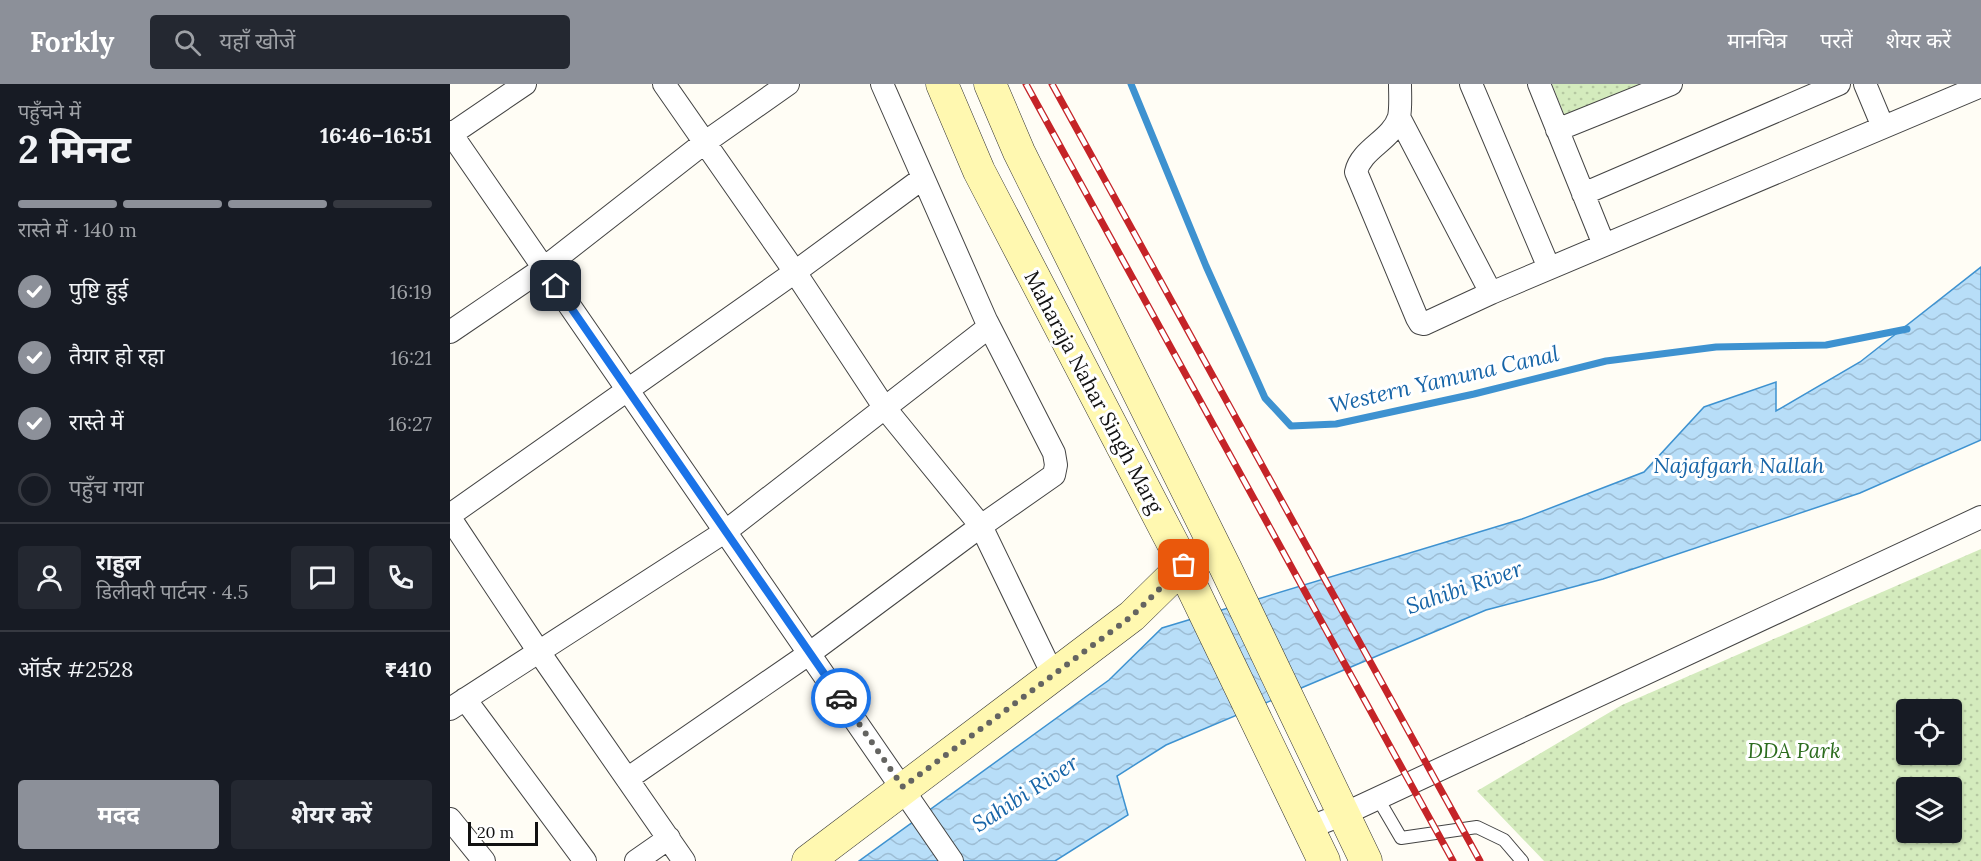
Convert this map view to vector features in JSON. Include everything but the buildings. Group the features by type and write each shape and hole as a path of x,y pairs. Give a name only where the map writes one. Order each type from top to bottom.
{"main road":[{"name":"Maharaja Nahar Singh Marg","path":"942,84 979,171 1188,575 1324,861"},
{"name":"Maharaja Nahar Singh Marg","path":"990,84 1019,152 1226,569 1366,861"},
{"path":"808,861 909,796 1053,675 1188,575"}],"street":[{"path":"525,84 450,133 952,861"},
{"path":"664,84 795,272 884,407 981,526 1053,675"},
{"path":"450,332 544,268 704,143 788,84"},
{"path":"627,779 810,653 981,526 1054,475 1056,465 1054,453 987,322 882,84"},
{"path":"1400,84 1399,117 1491,293"},
{"path":"1471,84 1549,268"},
{"path":"1539,84 1604,245"},
{"path":"1557,130 1671,84"},
{"path":"1583,194 1839,84"},
{"path":"1865,84 1883,128"},
{"path":"1399,117 1392,128 1360,161 1356,172 1417,318 1420,323 1424,324 1549,268 1883,128 1949,91 1981,86"},
{"path":"684,861 539,652 450,516 795,272 923,178"},
{"path":"585,861 458,704 726,531 989,327 987,322"},
{"path":"1308,828 1344,814 1981,517"},
{"path":"450,819 484,861"},
{"path":"636,861 669,838"}],"lane":[{"path":"1377,797 1401,838 1477,827 1504,840 1522,861"}],"green space":[{"path":"1552,84 1655,84 1566,119"},
{"name":"DDA Park","path":"1981,549 1981,861 1544,861 1477,791 1622,705"}],"water":[{"name":"Najafgarh Nallah","path":"1981,267 1981,440 1860,493 1603,579 1486,610 1166,745 1117,776 1128,815 1055,861 859,861 1109,680 1162,628 1522,519 1644,472 1704,407 1776,382 1776,411 1860,362"}],"waterway":[{"name":"Western Yamuna Canal","path":"1131,84 1206,266 1265,398 1291,426 1336,424 1474,394 1606,361 1716,347 1826,345 1907,329"}],"railway":[{"path":"1026,84 1453,861"},
{"path":"1052,84 1480,861"}],"way so far":[{"path":"841,698 903,787 1132,616 1184,565"}],"route":[{"path":"556,286 841,698"}],"water label":[{"name":"Sahibi River","path":"1464,587"},
{"name":"Sahibi River","path":"1025,793"}]}
